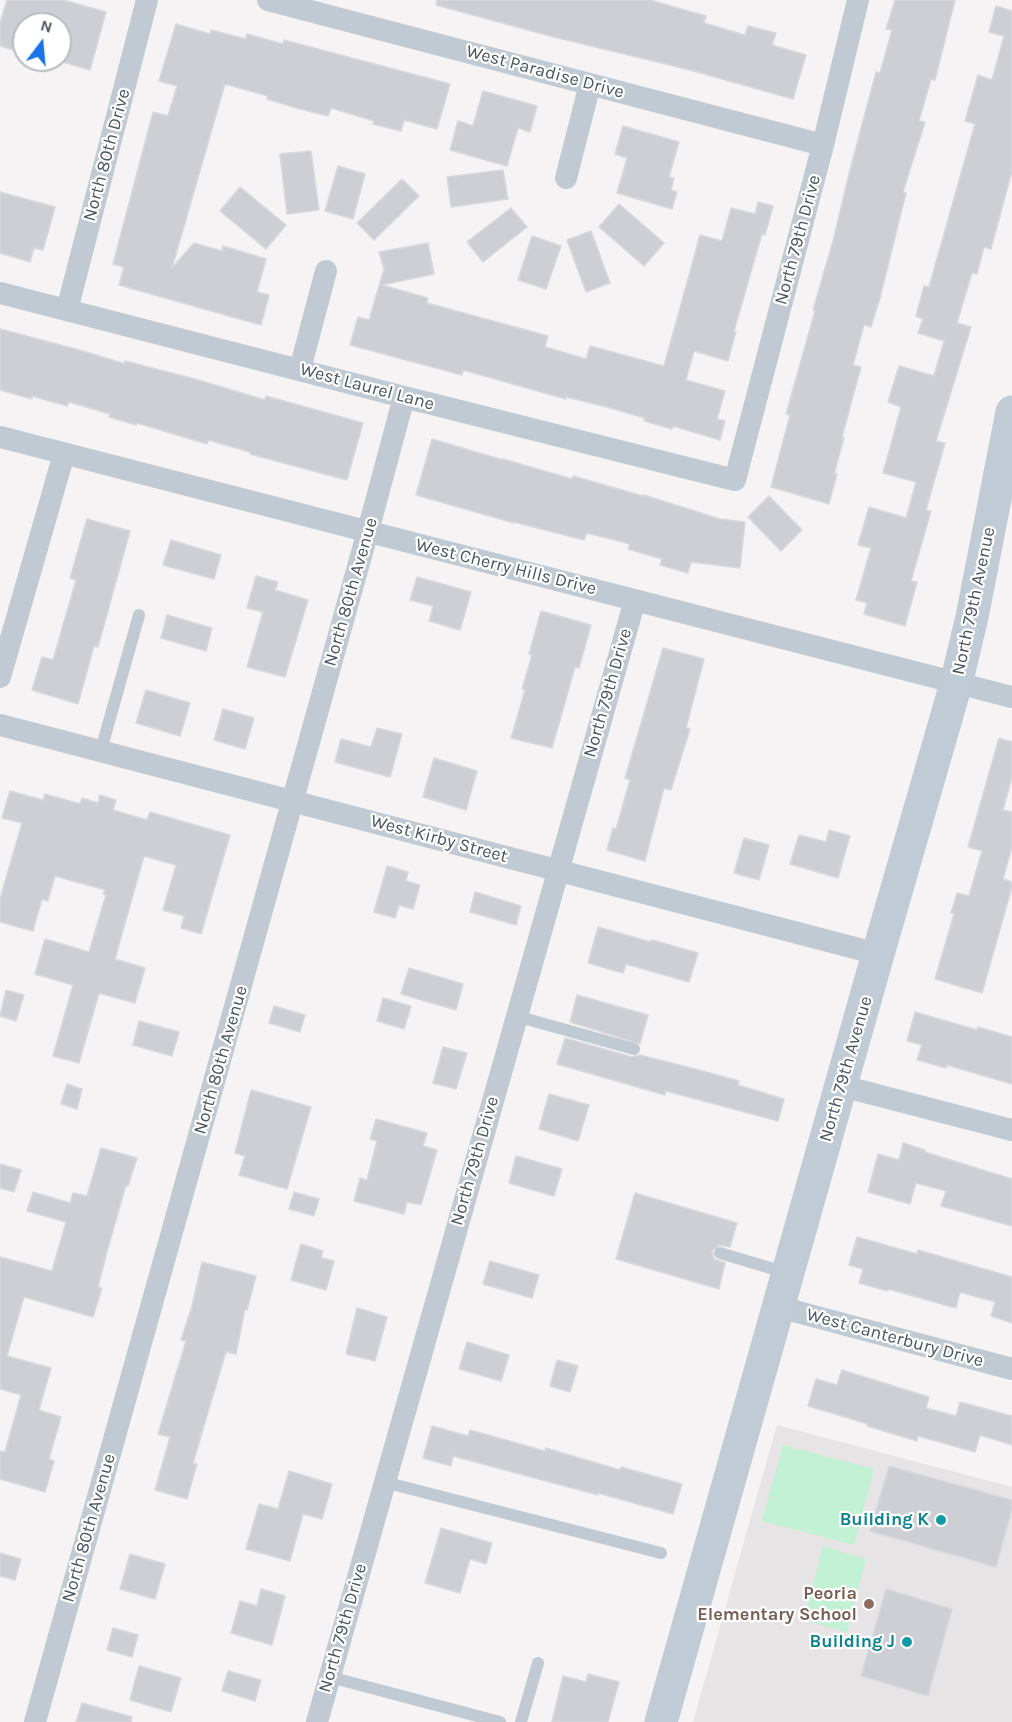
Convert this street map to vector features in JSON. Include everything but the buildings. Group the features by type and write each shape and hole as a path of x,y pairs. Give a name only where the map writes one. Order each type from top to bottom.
{"street":[{"name":"North 80th Drive","path":"67,310 147,0"},
{"name":"West Paradise Drive","path":"269,0 823,145"},
{"name":"North 79th Drive","path":"735,480 823,145 858,0"},
{"path":"566,178 590,84"},
{"path":"300,369 326,271"},
{"name":"West Laurel Lane","path":"0,293 735,480"},
{"name":"North 80th Avenue","path":"35,1722 369,531 404,397"},
{"name":"North 79th Avenue","path":"661,1722 956,684 972,617 1012,412"},
{"name":"West Cherry Hills Drive","path":"0,436 1012,697"},
{"path":"0,677 64,453"},
{"name":"North 79th Drive","path":"317,1722 635,600"},
{"name":"West Kirby Street","path":"0,725 878,954"},
{"path":"842,1086 1012,1130"},
{"name":"West Canterbury Drive","path":"779,1307 1012,1369"}],"lane":[{"path":"101,750 139,615"},
{"path":"516,1016 634,1050"},
{"path":"720,1253 788,1273"},
{"path":"384,1482 660,1553"},
{"path":"521,1722 538,1663"},
{"path":"330,1677 500,1722"}],"shaded area":[{"name":"Peoria Elementary School","path":"777,1425 1012,1487 1012,1722 693,1722"}],"green space":[{"path":"783,1445 874,1469 854,1545 762,1521"},
{"path":"823,1546 866,1559 847,1632 804,1620"}],"place":[{"name":"Building K","path":"941,1520"},
{"name":"Peoria Elementary School","path":"869,1604"},
{"name":"Building J","path":"907,1642"}]}
